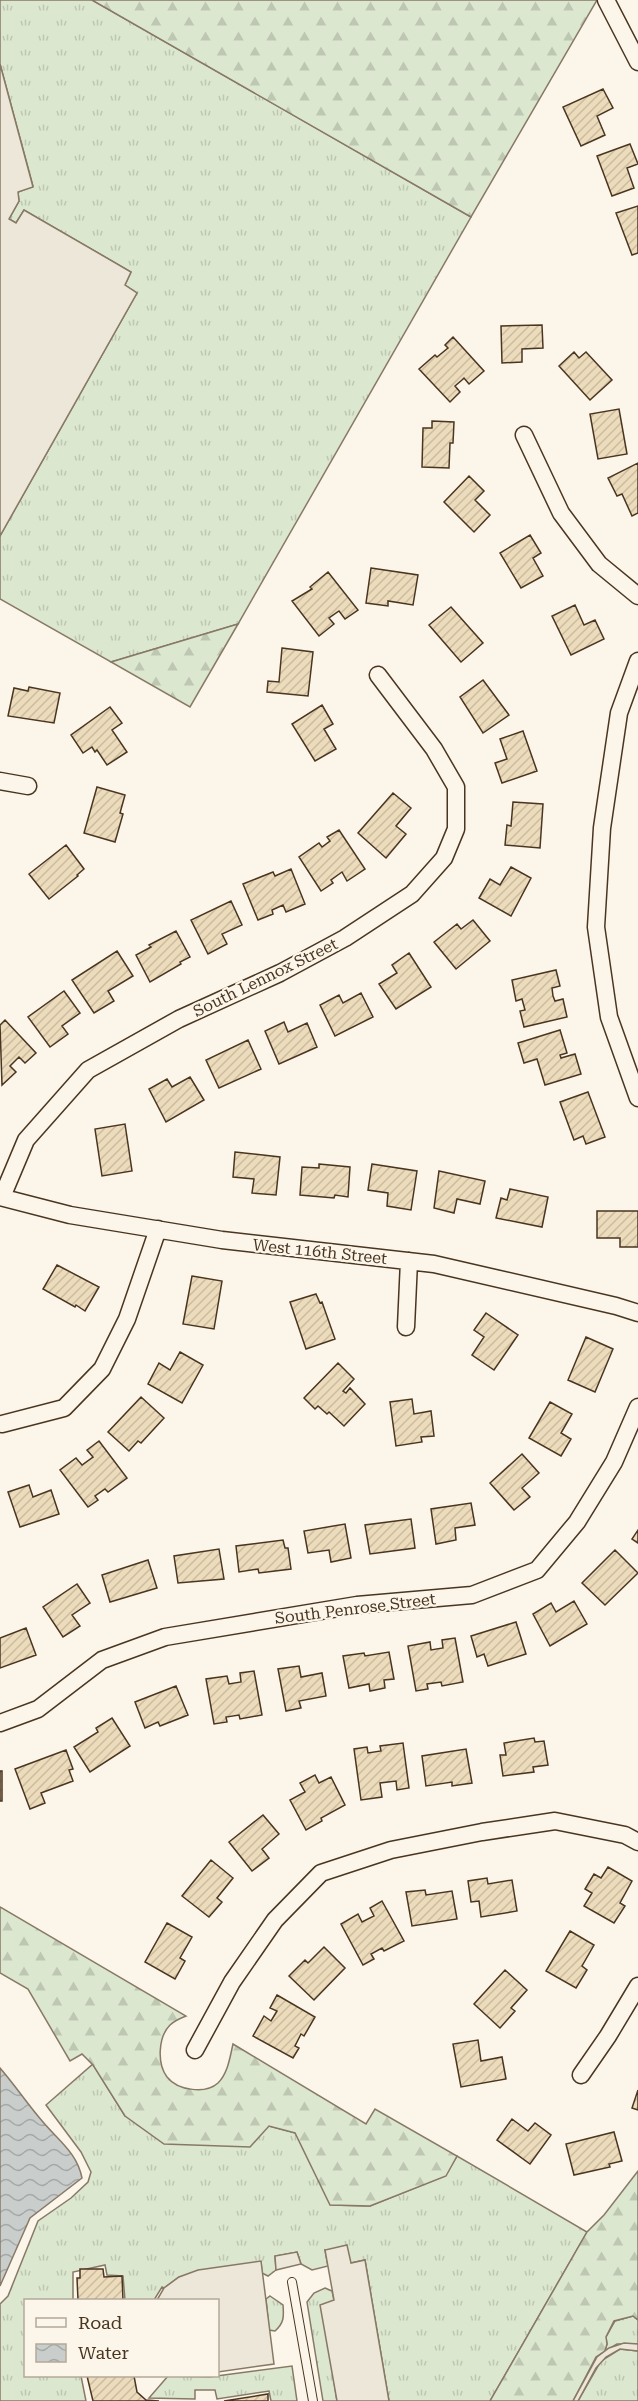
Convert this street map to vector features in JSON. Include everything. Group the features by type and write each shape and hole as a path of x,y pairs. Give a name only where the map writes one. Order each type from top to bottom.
{"street":[{"path":"606,0 638,62"},
{"path":"524,435 561,513 599,564 638,596"},
{"path":"638,661 620,713 602,828 596,927 609,1017 638,1098"},
{"name":"South Lennox Street","path":"1,1197 26,1140 88,1070 179,1019 280,973 345,938 412,894 444,858 456,829 456,787 434,749 378,675"},
{"path":"0,781 28,786"},
{"name":"West 116th Street","path":"1,1197 70,1215 222,1240 434,1264 638,1313"},
{"path":"2,1424 64,1408 102,1369 127,1319 158,1229"},
{"path":"406,1327 409,1262"},
{"name":"South Penrose Street","path":"0,1723 38,1709 102,1660 165,1637 357,1605 472,1594 537,1569 577,1522 608,1472 638,1407"},
{"path":"195,2050 232,1982 275,1920 321,1873 391,1850 482,1832 555,1821 625,1835 638,1842"},
{"path":"580,2074 608,2036 638,1986"}],"lane":[{"path":"292,2282 313,2401"}],"green space":[{"path":"0,0 92,0 471,217 238,624 111,662 0,599 0,536 137,293 125,285 131,272 24,210 16,223 9,219 19,201 18,192 33,186 0,64"},
{"path":"92,0 597,0 471,217"},
{"path":"238,624 190,707 111,662"},
{"path":"0,1907 186,2016 170,2025 161,2043 160,2058 164,2072 172,2082 185,2088 199,2090 207,2089 218,2083 226,2070 233,2044 366,2124 375,2109 457,2156 446,2176 370,2206 330,2205 295,2133 269,2126 250,2147 164,2144 125,2116 93,2065 82,2054 70,2061 28,1989 0,1973"},
{"path":"93,2064 125,2116 269,2126 296,2133 331,2205 370,2206 445,2176 457,2156 587,2232 490,2401 389,2401 365,2260 351,2263 325,2250 328,2266 312,2270 301,2264 297,2252 275,2256 276,2270 268,2276 262,2273 261,2262 179,2277 164,2288 162,2287 155,2299 125,2299 123,2276 107,2275 105,2265 73,2272 73,2299 24,2299 24,2377 81,2377 86,2401 0,2401 0,2304 8,2296 38,2221 71,2198 88,2182 91,2172 81,2152 46,2105"},
{"path":"638,2171 638,2320 633,2316 614,2321 606,2337 605,2351 596,2357 573,2401 490,2401 587,2232 604,2215"},
{"path":"325,2288 332,2291 334,2300 329,2349 337,2401 323,2401 307,2302 314,2293"},
{"path":"270,2296 283,2305 283,2320 275,2331 269,2330 266,2299"},
{"path":"633,2316 638,2320 638,2344 617,2344 605,2351 606,2337 615,2321"},
{"path":"620,2349 638,2351 638,2401 578,2401 601,2361"},
{"path":"292,2366 297,2401 271,2401 269,2391 217,2399 215,2390 195,2390 195,2399 149,2398 167,2377 219,2376"}],"shaded area":[{"path":"0,64 33,187 18,192 19,201 9,219 16,223 24,210 131,272 125,285 137,293 0,536"},
{"path":"347,2245 351,2263 365,2260 389,2401 337,2401 320,2305 334,2300 325,2250"},
{"path":"297,2252 301,2264 276,2270 275,2256"},
{"path":"261,2261 274,2364 219,2372 219,2299 158,2299 164,2288 179,2277 198,2270"},
{"path":"624,2343 638,2344 638,2351 620,2349 606,2357 596,2368 578,2401 573,2401 597,2357 609,2348"}],"water":[{"path":"0,2068 37,2115 72,2154 82,2178 30,2218 0,2286"}],"building":[{"path":"603,89 613,108 597,116 605,135 581,146 563,107"},
{"path":"630,144 638,164 627,168 634,188 612,196 597,156"},
{"path":"638,206 638,253 632,255 616,213"},
{"path":"542,325 543,348 522,349 522,362 502,363 501,326"},
{"path":"453,337 484,371 469,384 464,378 455,386 460,392 450,402 419,369 435,355 437,357 448,348 445,345"},
{"path":"574,352 579,358 586,352 612,380 590,400 559,366"},
{"path":"619,409 627,454 598,459 590,414"},
{"path":"432,421 454,422 449,468 422,467 423,428 432,428"},
{"path":"638,463 638,513 632,516 622,494 617,496 608,478"},
{"path":"469,476 484,491 475,500 490,515 474,532 444,502"},
{"path":"530,535 541,553 533,558 543,576 521,588 500,553"},
{"path":"371,568 418,575 413,605 388,601 388,606 366,603"},
{"path":"328,572 358,610 345,619 339,611 329,618 334,624 319,636 292,601 312,589 310,587"},
{"path":"575,605 584,625 595,620 604,639 571,655 552,616"},
{"path":"451,607 483,643 461,662 429,625"},
{"path":"282,648 313,652 308,696 267,692 268,681 279,682"},
{"path":"483,680 509,715 483,733 460,697"},
{"path":"29,687 60,693 54,723 8,716 14,688 28,691"},
{"path":"322,705 333,724 324,729 336,749 315,761 292,724"},
{"path":"110,707 122,723 112,730 127,752 107,765 97,750 95,752 92,747 83,753 71,735"},
{"path":"523,731 537,771 502,783 495,763 507,759 500,739"},
{"path":"97,787 125,795 120,813 123,814 115,842 84,833"},
{"path":"393,793 411,808 396,826 406,834 386,858 358,833"},
{"path":"513,802 543,804 540,848 505,845 507,825 511,826"},
{"path":"339,830 365,869 347,881 342,872 331,880 333,883 321,891 299,857 319,843 322,847 330,841 327,837"},
{"path":"66,845 84,869 49,899 29,874"},
{"path":"511,867 531,878 511,916 479,898 490,879 500,885"},
{"path":"291,869 305,904 286,912 283,905 272,910 273,914 258,920 243,884 273,872 275,876"},
{"path":"231,901 242,925 222,934 227,944 208,954 191,920"},
{"path":"473,920 490,941 456,969 434,942 457,924 461,929"},
{"path":"176,931 190,957 150,982 136,955 151,947 149,945"},
{"path":"117,951 133,976 108,991 114,1001 94,1013 72,980"},
{"path":"409,953 431,987 396,1009 379,984 397,973 392,965"},
{"path":"556,970 560,986 552,988 553,996 555,1001 563,999 567,1017 524,1027 520,1011 525,1010 522,999 516,1001 512,980"},
{"path":"64,991 80,1013 62,1026 68,1034 50,1047 28,1017"},
{"path":"361,993 373,1017 335,1036 320,1005 339,995 343,1003"},
{"path":"5,1020 36,1053 25,1063 19,1057 10,1066 16,1072 2,1085 0,1025"},
{"path":"284,1022 288,1032 307,1023 317,1047 279,1064 265,1031"},
{"path":"560,1030 567,1053 560,1055 561,1058 575,1054 581,1074 545,1085 537,1059 524,1063 518,1043"},
{"path":"248,1040 261,1069 219,1088 206,1060"},
{"path":"190,1077 204,1100 166,1122 149,1089 167,1079 172,1087"},
{"path":"588,1092 605,1137 586,1144 583,1136 574,1140 560,1102"},
{"path":"125,1124 132,1171 102,1176 95,1129"},
{"path":"235,1152 280,1157 276,1195 252,1193 254,1179 233,1177"},
{"path":"319,1164 350,1167 348,1197 300,1195 302,1167 319,1168"},
{"path":"372,1164 417,1171 411,1210 387,1206 388,1193 368,1190"},
{"path":"439,1171 485,1181 480,1204 457,1199 454,1213 434,1208"},
{"path":"510,1189 548,1197 542,1227 496,1218 501,1198 507,1200"},
{"path":"597,1211 638,1211 638,1247 620,1247 620,1238 597,1238"},
{"path":"57,1265 99,1287 85,1311 43,1289"},
{"path":"192,1276 222,1281 214,1329 183,1324"},
{"path":"316,1294 320,1303 322,1302 335,1339 306,1349 290,1302"},
{"path":"486,1313 518,1335 494,1370 472,1355 484,1337 474,1330"},
{"path":"586,1337 613,1349 595,1392 568,1380"},
{"path":"180,1352 203,1365 182,1403 148,1384 159,1363 170,1370"},
{"path":"338,1363 354,1379 343,1391 346,1393 350,1388 365,1404 344,1426 329,1412 327,1414 318,1406 315,1409 304,1398"},
{"path":"141,1397 164,1418 141,1443 138,1441 129,1451 108,1432"},
{"path":"412,1399 414,1414 431,1411 434,1436 421,1437 422,1442 396,1446 390,1402"},
{"path":"550,1402 572,1414 561,1433 571,1439 561,1456 529,1438"},
{"path":"99,1441 127,1478 108,1492 105,1489 95,1496 98,1500 88,1507 60,1470 76,1458 82,1465 93,1457 87,1450"},
{"path":"522,1454 539,1473 522,1488 530,1497 514,1510 490,1483"},
{"path":"29,1485 33,1497 51,1490 59,1514 20,1527 8,1492"},
{"path":"471,1503 475,1525 455,1528 456,1540 436,1544 431,1509"},
{"path":"411,1519 415,1548 370,1554 365,1525"},
{"path":"345,1524 351,1558 331,1562 329,1550 308,1553 304,1531"},
{"path":"638,1530 638,1543 632,1539"},
{"path":"283,1540 285,1548 288,1548 291,1569 259,1573 258,1569 239,1572 236,1546"},
{"path":"219,1549 224,1579 178,1583 174,1556"},
{"path":"615,1550 638,1573 605,1605 582,1583"},
{"path":"148,1560 157,1588 110,1602 102,1575"},
{"path":"77,1584 90,1603 72,1615 80,1626 63,1637 43,1607"},
{"path":"574,1601 587,1624 550,1646 533,1614 551,1603 556,1612"},
{"path":"516,1622 526,1654 488,1666 484,1654 477,1657 471,1636"},
{"path":"26,1628 36,1655 0,1668 0,1638"},
{"path":"455,1638 463,1682 442,1686 441,1682 427,1684 428,1689 416,1691 408,1646 430,1642 431,1650 443,1648 442,1640"},
{"path":"389,1652 394,1679 384,1680 385,1688 370,1691 369,1684 349,1688 343,1656 364,1653 365,1656"},
{"path":"299,1666 301,1677 322,1673 326,1696 299,1701 301,1708 286,1711 278,1669"},
{"path":"254,1671 262,1715 240,1719 239,1715 226,1717 227,1722 214,1724 206,1679 227,1676 229,1684 241,1682 240,1673"},
{"path":"176,1686 188,1715 160,1726 158,1722 145,1728 135,1702"},
{"path":"112,1718 130,1746 90,1772 74,1747 98,1732 96,1728"},
{"path":"534,1738 535,1742 544,1741 548,1765 533,1767 534,1772 503,1776 500,1755 506,1755 504,1743"},
{"path":"403,1743 409,1788 397,1790 396,1781 380,1783 382,1797 361,1800 354,1749 367,1747 368,1753 381,1751 380,1746"},
{"path":"466,1749 472,1783 452,1786 452,1782 426,1786 422,1756"},
{"path":"66,1750 73,1769 69,1770 73,1781 41,1793 45,1803 30,1809 15,1769"},
{"path":"0,1771 2,1771 2,1801 0,1801"},
{"path":"315,1775 319,1783 331,1777 345,1805 321,1818 322,1821 306,1830 290,1800 305,1792 300,1783"},
{"path":"263,1815 279,1834 262,1849 269,1858 252,1871 229,1842"},
{"path":"211,1860 233,1878 217,1898 222,1902 209,1917 182,1896"},
{"path":"608,1867 632,1881 620,1903 625,1906 614,1923 584,1906 592,1893 585,1889 594,1874 601,1878"},
{"path":"487,1878 488,1884 512,1880 517,1911 481,1917 479,1901 471,1902 468,1881"},
{"path":"425,1890 426,1895 452,1891 457,1919 412,1926 406,1892"},
{"path":"382,1901 404,1941 384,1951 382,1948 371,1954 374,1959 363,1965 341,1924 358,1914 362,1922 374,1916 370,1908"},
{"path":"167,1923 192,1937 180,1958 185,1961 175,1979 145,1962"},
{"path":"570,1931 594,1945 582,1966 587,1970 576,1988 546,1971"},
{"path":"324,1947 345,1968 314,2000 289,1976 305,1960 308,1963"},
{"path":"505,1970 527,1990 511,2008 515,2011 500,2028 474,2004"},
{"path":"277,1995 315,2017 304,2036 301,2034 295,2046 299,2048 293,2058 253,2036 264,2016 271,2021 277,2011 270,2008"},
{"path":"478,2040 481,2061 502,2057 506,2079 461,2087 453,2044"},
{"path":"638,2090 638,2110 632,2108"},
{"path":"512,2119 528,2131 535,2123 551,2135 530,2164 497,2140"},
{"path":"614,2132 622,2161 609,2164 610,2167 574,2175 566,2144"},
{"path":"80,2269 103,2269 104,2277 122,2276 123,2299 78,2299 77,2278 80,2278"},
{"path":"87,2377 134,2377 137,2392 146,2400 159,2401 93,2401"},
{"path":"268,2394 268,2401 224,2401"}]}
